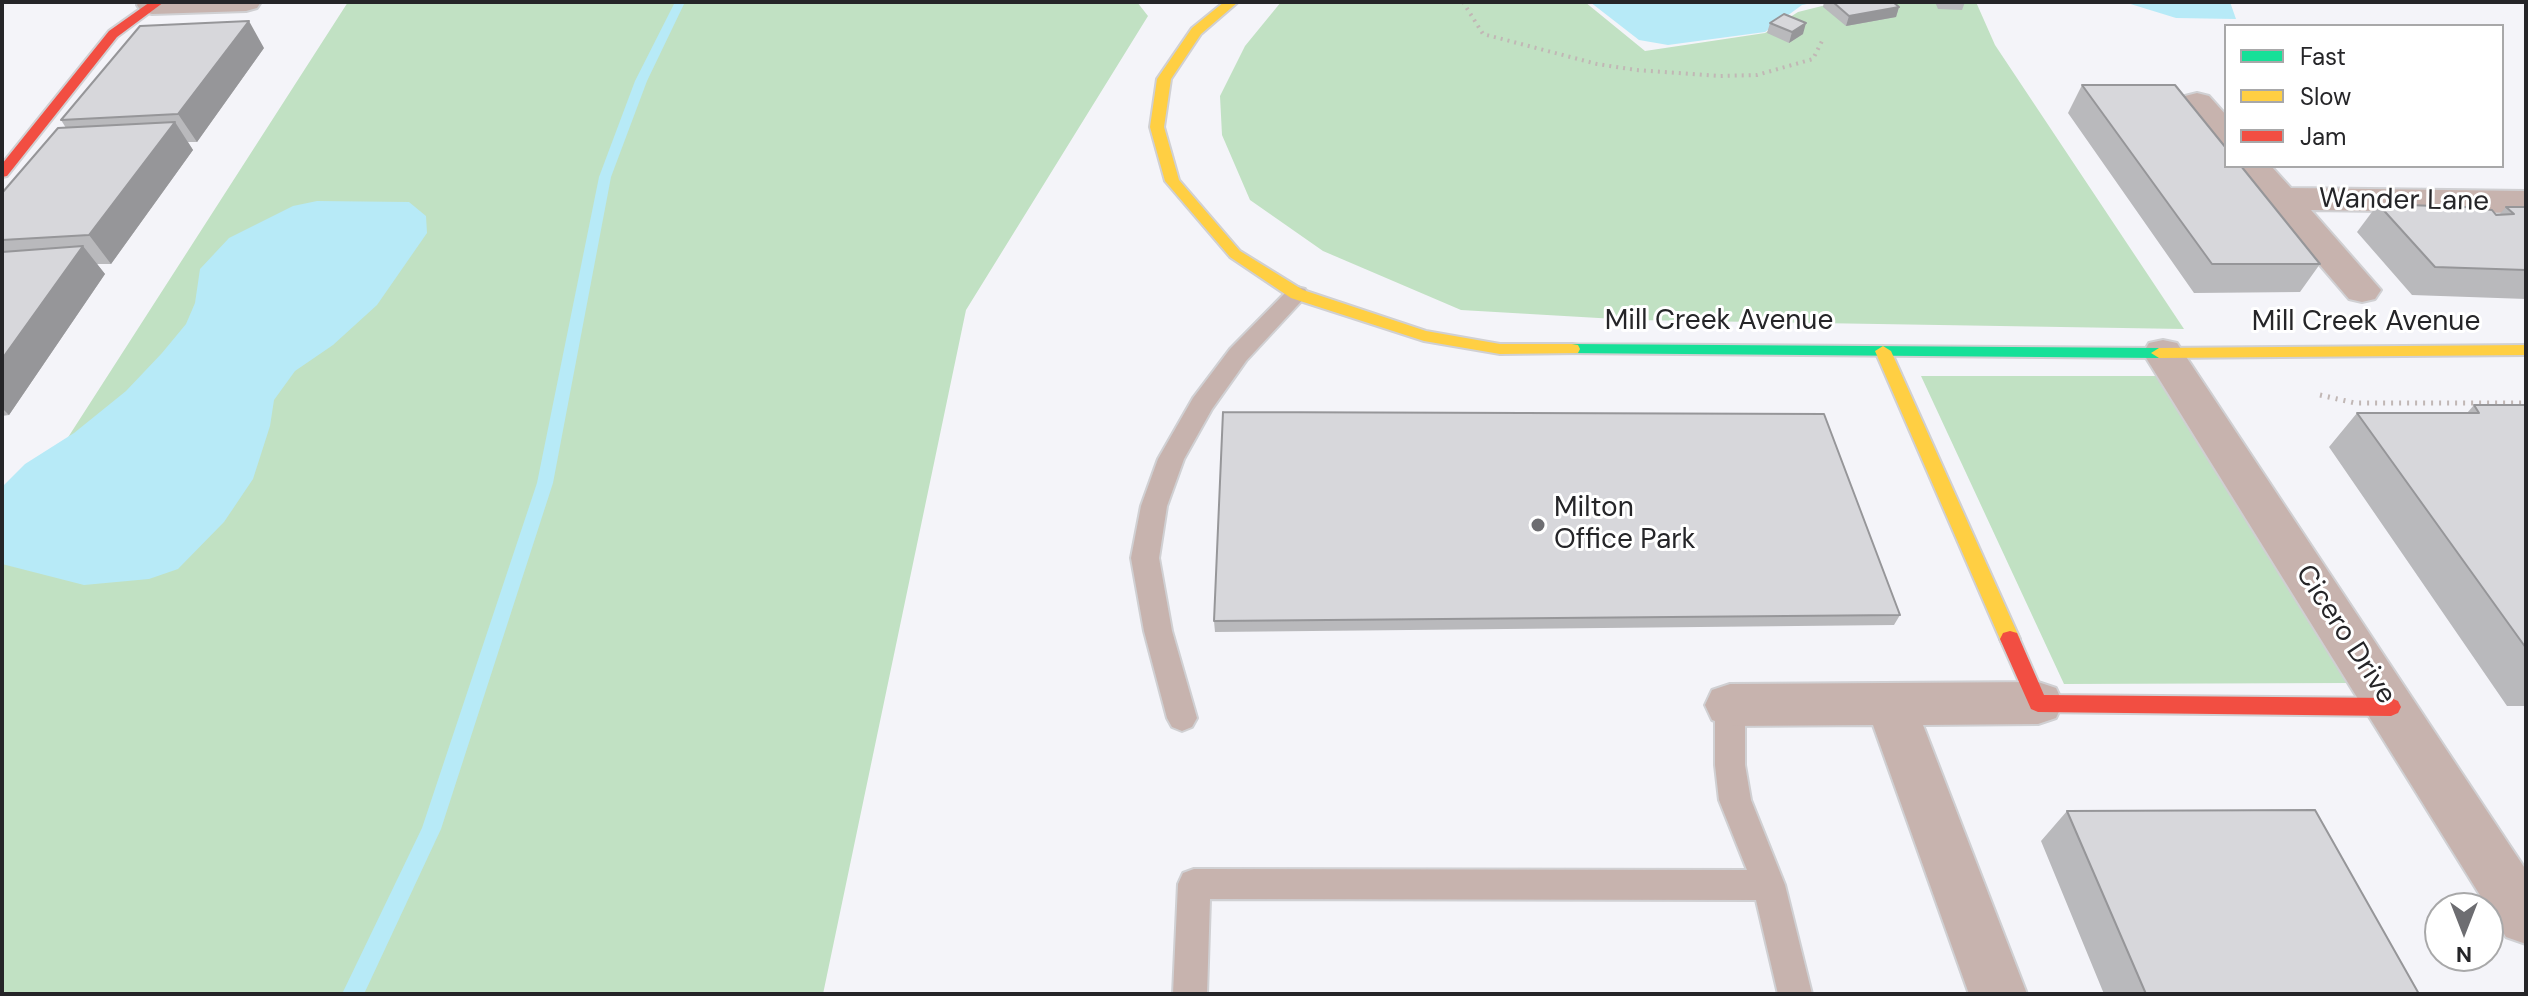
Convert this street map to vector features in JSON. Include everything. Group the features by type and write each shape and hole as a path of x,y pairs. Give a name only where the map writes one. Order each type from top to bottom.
{"street":[{"path":"2,173 105,42 133,16 155,4 246,2"},
{"name":"Mill Creek Avenue","path":"1227,3 1196,31 1164,79 1157,127 1172,181 1235,254 1297,294 1424,336 1500,349 2163,353 2526,350"},
{"path":"2197,103 2224,134"},
{"path":"2254,168 2362,290"},
{"name":"Wander Lane","path":"2282,199 2526,202"},
{"path":"1883,351 2038,703"},
{"name":"Cicero Drive","path":"2163,353 2526,918"},
{"path":"1890,703 1998,994"},
{"path":"1730,705 2038,703 2391,707"}],"lane":[{"path":"1182,718 1158,631 1145,558 1154,506 1171,459 1202,404 1238,355 1297,294"},
{"path":"1730,705 1730,765 1735,800 1769,885 1795,994"},
{"path":"1190,994 1194,884 1769,885"}],"path":[{"path":"1463,2 1483,34 1597,64 1636,70 1719,76 1757,75 1813,59 1822,41"}],"green space":[{"path":"348,2 1137,2 1148,16 966,310 823,994 2,994 2,540"},
{"path":"1281,2 1585,2 1645,51 1765,33 1798,12 1838,2 1976,2 1995,45 2184,329 1633,320 1461,310 1323,251 1250,200 1222,135 1220,96 1245,46"},
{"path":"1921,376 2157,376 2350,683 2064,684"}],"water":[{"path":"1590,2 1817,2 1802,5 1765,32 1668,45 1639,40"},
{"path":"2124,2 2230,2 2236,19 2176,18"},
{"path":"317,201 409,202 426,216 427,233 377,305 333,345 295,371 274,400 270,426 253,479 224,522 178,569 149,579 84,585 2,564 2,487 25,464 74,433 126,391 162,353 186,324 195,303 200,269 229,238 293,206"}],"building":[{"path":"1833,2 1893,2 1899,7 1849,16"},
{"path":"1784,14 1806,23 1792,32 1770,23"},
{"path":"249,21 178,114 61,120 140,26"},
{"path":"2082,85 2175,85 2224,146 2224,168 2243,168 2320,264 2212,264"},
{"path":"175,122 89,235 2,240 2,193 58,128"},
{"path":"2378,204 2465,207 2492,210 2496,215 2514,214 2506,207 2526,207 2526,270 2435,267"},
{"path":"83,246 2,359 2,252"},
{"path":"2474,405 2526,405 2526,648 2357,413 2479,413"},
{"name":"Milton Office Park","path":"1223,412 1824,414 1900,615 1214,621"},
{"path":"2315,810 2419,994 2146,994 2067,811"}],"waterway":[{"path":"353,994 431,829 545,483 605,177 641,81 680,2"}],"traffic: fast":[{"path":"1572,349 2159,353"}],"traffic: slow":[{"path":"1232,2 1196,31 1164,79 1157,127 1172,181 1235,254 1297,294 1424,336 1500,349 1572,349"},
{"path":"2159,353 2526,350"},
{"path":"1883,351 2010,639"}],"traffic: jam":[{"path":"2,173 113,34 158,2"},
{"path":"2010,639 2038,703 2391,707"}],"place":[{"name":"Milton Office Park","path":"1538,525"}]}
